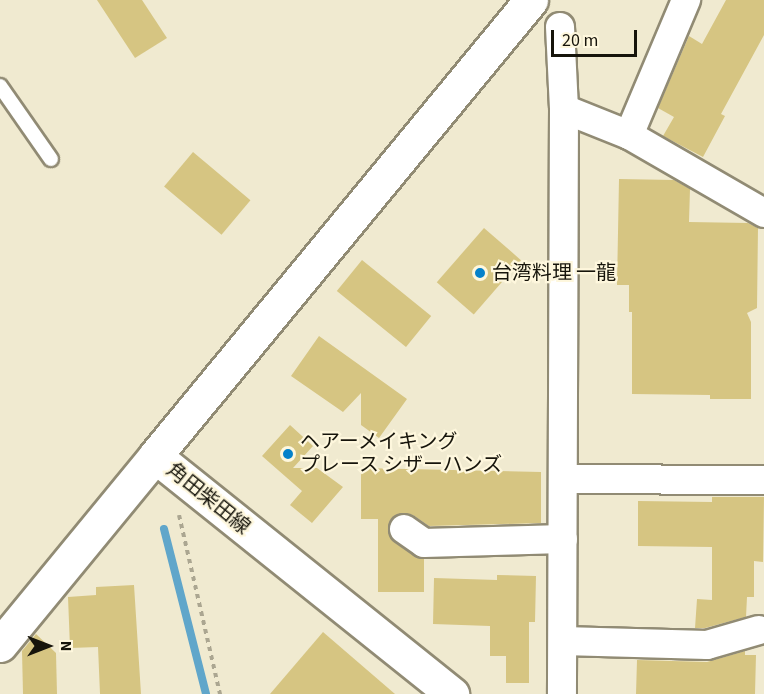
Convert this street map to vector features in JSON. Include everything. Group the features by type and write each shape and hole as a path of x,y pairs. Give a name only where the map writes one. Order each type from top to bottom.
{"main road":[{"path":"154,456 531,0"},
{"name":"角田柴田線","path":"0,645 154,456 452,694"}],"street":[{"path":"629,135 686,0"},
{"path":"560,27 564,109 562,694"},
{"path":"564,109 629,135 764,213"},
{"path":"564,479 764,480"},
{"path":"404,529 424,543 563,539"},
{"path":"563,641 707,645 759,630"}],"lane":[{"path":"0,86 51,159"}],"path":[{"path":"178,511 220,694"}],"building":[{"path":"97,0 142,0 167,38 135,58"},
{"path":"726,0 764,0 764,35 721,114 725,116 703,157 663,136 674,117 658,108 689,36 702,44"},
{"path":"193,152 250,200 222,235 164,186"},
{"path":"619,179 674,180 690,189 689,222 748,223 758,228 757,308 747,313 751,322 751,399 710,399 710,395 632,394 632,312 629,312 629,285 617,285"},
{"path":"484,228 521,260 474,314 437,282"},
{"path":"362,260 431,316 406,347 337,291"},
{"path":"319,336 407,399 379,438 361,425 361,393 343,412 291,376"},
{"path":"290,425 313,446 293,468 317,468 343,487 312,523 290,505 302,491 262,456"},
{"path":"361,468 541,472 541,523 429,526 413,515 398,514 390,520 389,535 415,557 424,559 424,592 378,592 378,519 361,519"},
{"path":"712,497 764,497 763,562 754,561 754,597 747,597 746,617 705,628 695,628 697,599 712,600 712,547 638,546 638,501 712,502"},
{"path":"497,575 536,576 535,622 529,622 529,683 506,683 506,656 490,656 490,626 433,624 434,578 497,580"},
{"path":"134,585 141,694 100,694 98,647 70,648 68,597 96,595 96,587"},
{"path":"323,632 395,694 270,694"},
{"path":"36,634 56,653 57,694 23,694 22,651"},
{"path":"745,651 745,655 756,655 755,694 636,694 637,660 707,662"}],"waterway":[{"path":"164,529 206,694"}],"place":[{"name":"台湾料理 一龍","path":"480,273"},
{"name":"ヘアーメイキング プレース シザーハンズ","path":"288,454"}]}
